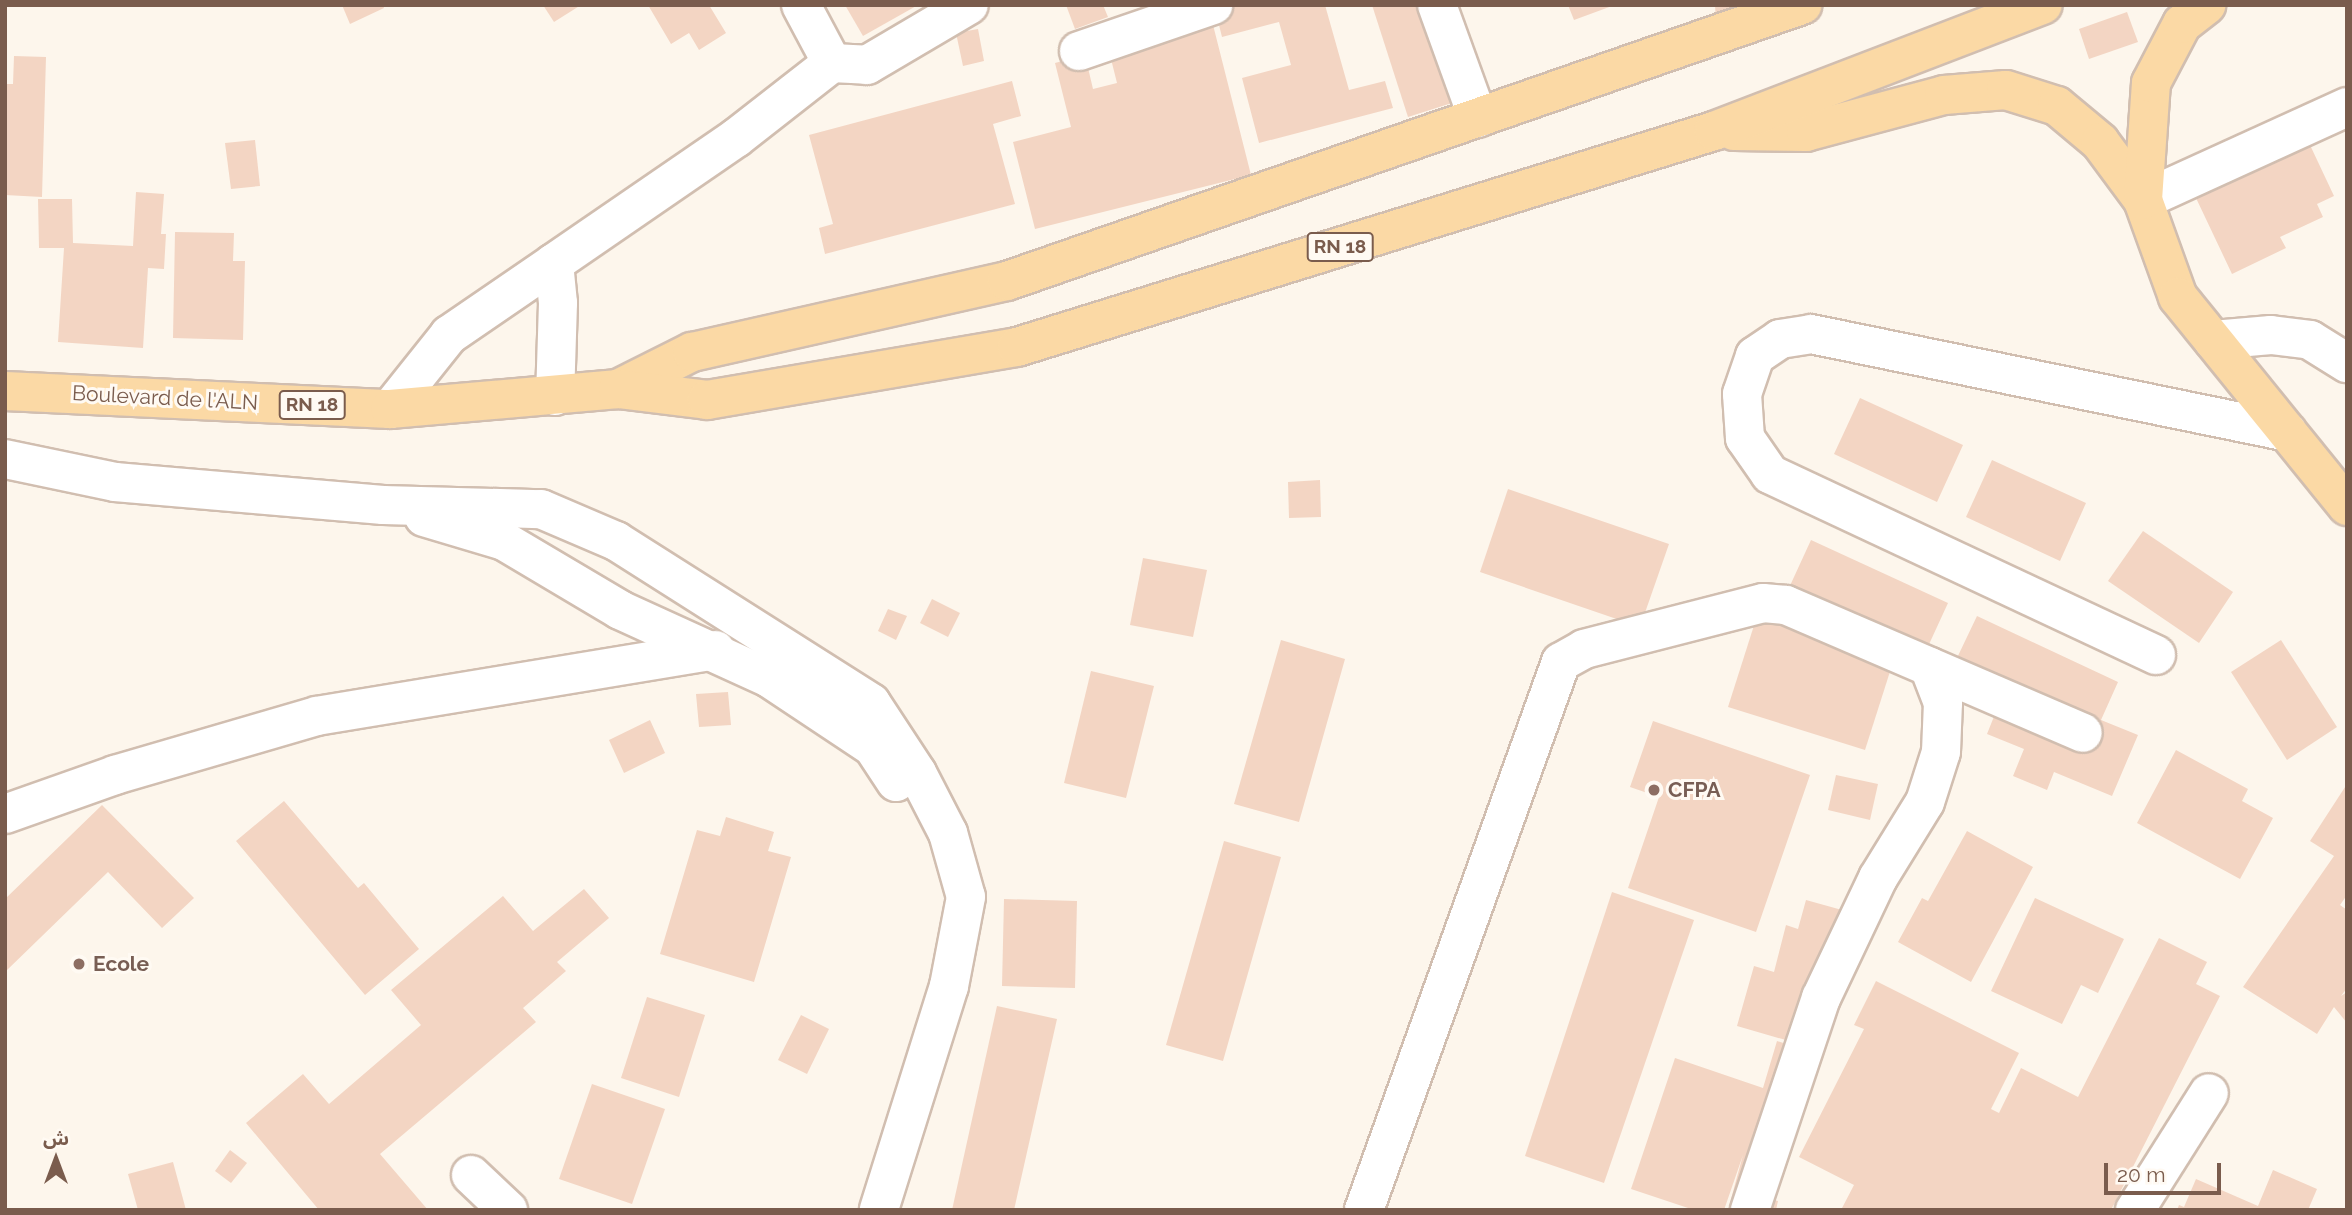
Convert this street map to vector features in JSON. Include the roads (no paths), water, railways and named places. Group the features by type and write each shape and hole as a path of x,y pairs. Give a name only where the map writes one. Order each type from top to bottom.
{"main road":[{"name":"RN 18","path":"618,389 692,352 1007,281 1802,5"},
{"name":"RN 18","path":"618,389 707,400 1017,347 1714,131 2043,5"},
{"path":"2143,200 2151,83 2182,24 2206,5"},
{"path":"1714,131 1806,132 1944,95 2007,90 2057,106 2100,142 2143,200 2178,297 2347,506"},
{"name":"Boulevard de l'ALN","path":"5,391 390,409 618,389"}],"street":[{"path":"801,5 832,63"},
{"path":"390,409 449,335 736,138 832,63 867,65 969,5"},
{"path":"1079,51 1213,5"},
{"path":"1437,5 1478,118"},
{"path":"2143,200 2347,107"},
{"path":"554,263 558,303 555,396"},
{"path":"2155,655 1770,474 1745,438 1742,394 1755,356 1780,339 1811,334 2287,432"},
{"path":"2213,340 2271,335 2310,340 2347,363"},
{"path":"5,459 115,482 383,505 541,509 615,541 871,703 917,773 948,833 966,897 949,986 879,1210"},
{"path":"383,505 504,541 620,610 769,678 873,747 914,810 946,887 949,986"},
{"path":"1364,1210 1560,662 1584,649 1763,603 1786,605 2082,733"},
{"path":"715,653 735,616"},
{"path":"5,814 115,775 317,716 715,653"},
{"path":"1750,1210 1821,998 1878,878 1925,802 1941,752 1943,703 1929,667"},
{"path":"2135,1210 2209,1093"},
{"path":"471,1175 508,1210"}],"place":[{"name":"CFPA","path":"1654,790"},
{"name":"Ecole","path":"79,964"}]}
